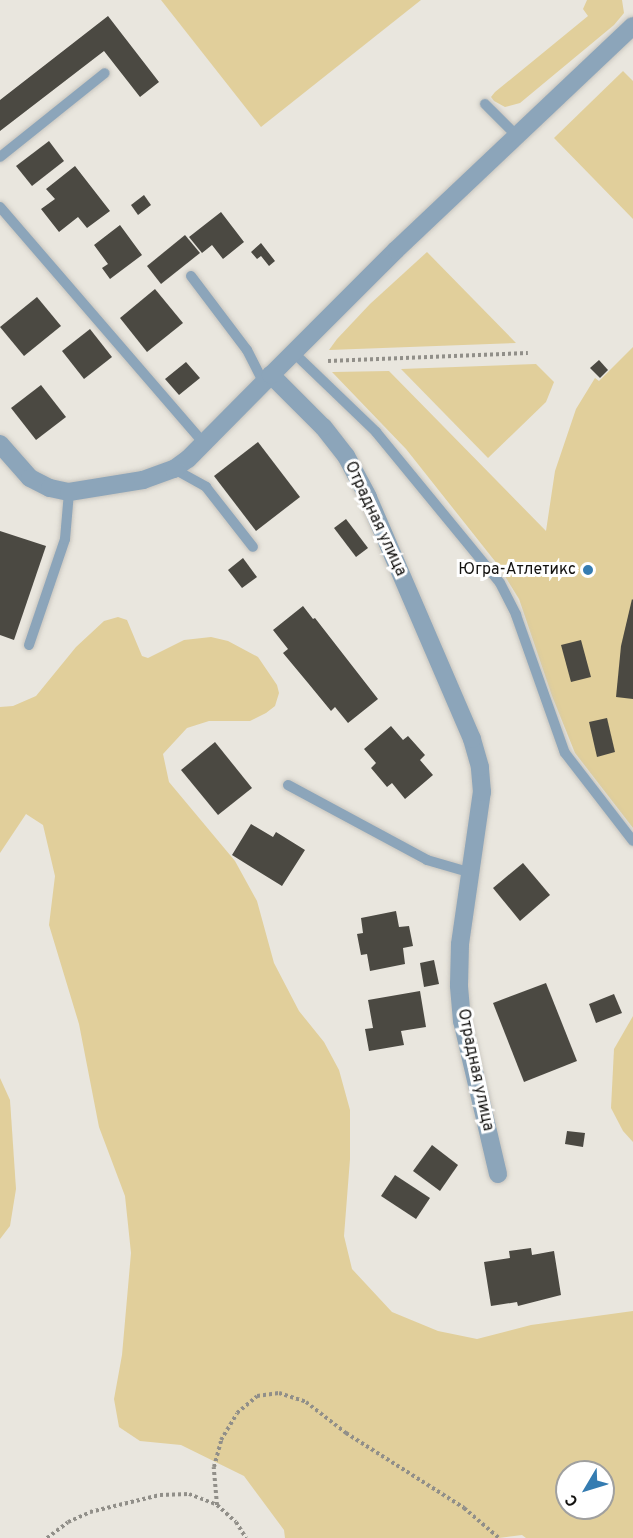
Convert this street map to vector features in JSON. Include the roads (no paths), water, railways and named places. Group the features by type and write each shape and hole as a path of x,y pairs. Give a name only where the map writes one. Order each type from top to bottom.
{"street":[{"path":"0,444 30,478 50,488 69,492 143,480 174,469 204,443 293,352 633,26"},
{"name":"Отрадная улица","path":"268,379 323,427 346,456 368,497 472,740 480,767 482,792 468,872 460,944 461,1009 498,1174"}],"lane":[{"path":"0,157 105,73"},
{"path":"485,104 517,136"},
{"path":"0,207 204,443"},
{"path":"191,276 268,379"},
{"path":"293,352 382,439 500,583 516,615 565,753 633,841"},
{"path":"174,469 206,487 253,547"},
{"path":"29,645 65,539 69,492"},
{"path":"288,785 410,852 468,872"}],"place":[{"name":"Югра-Атлетикс","path":"588,570"}]}
